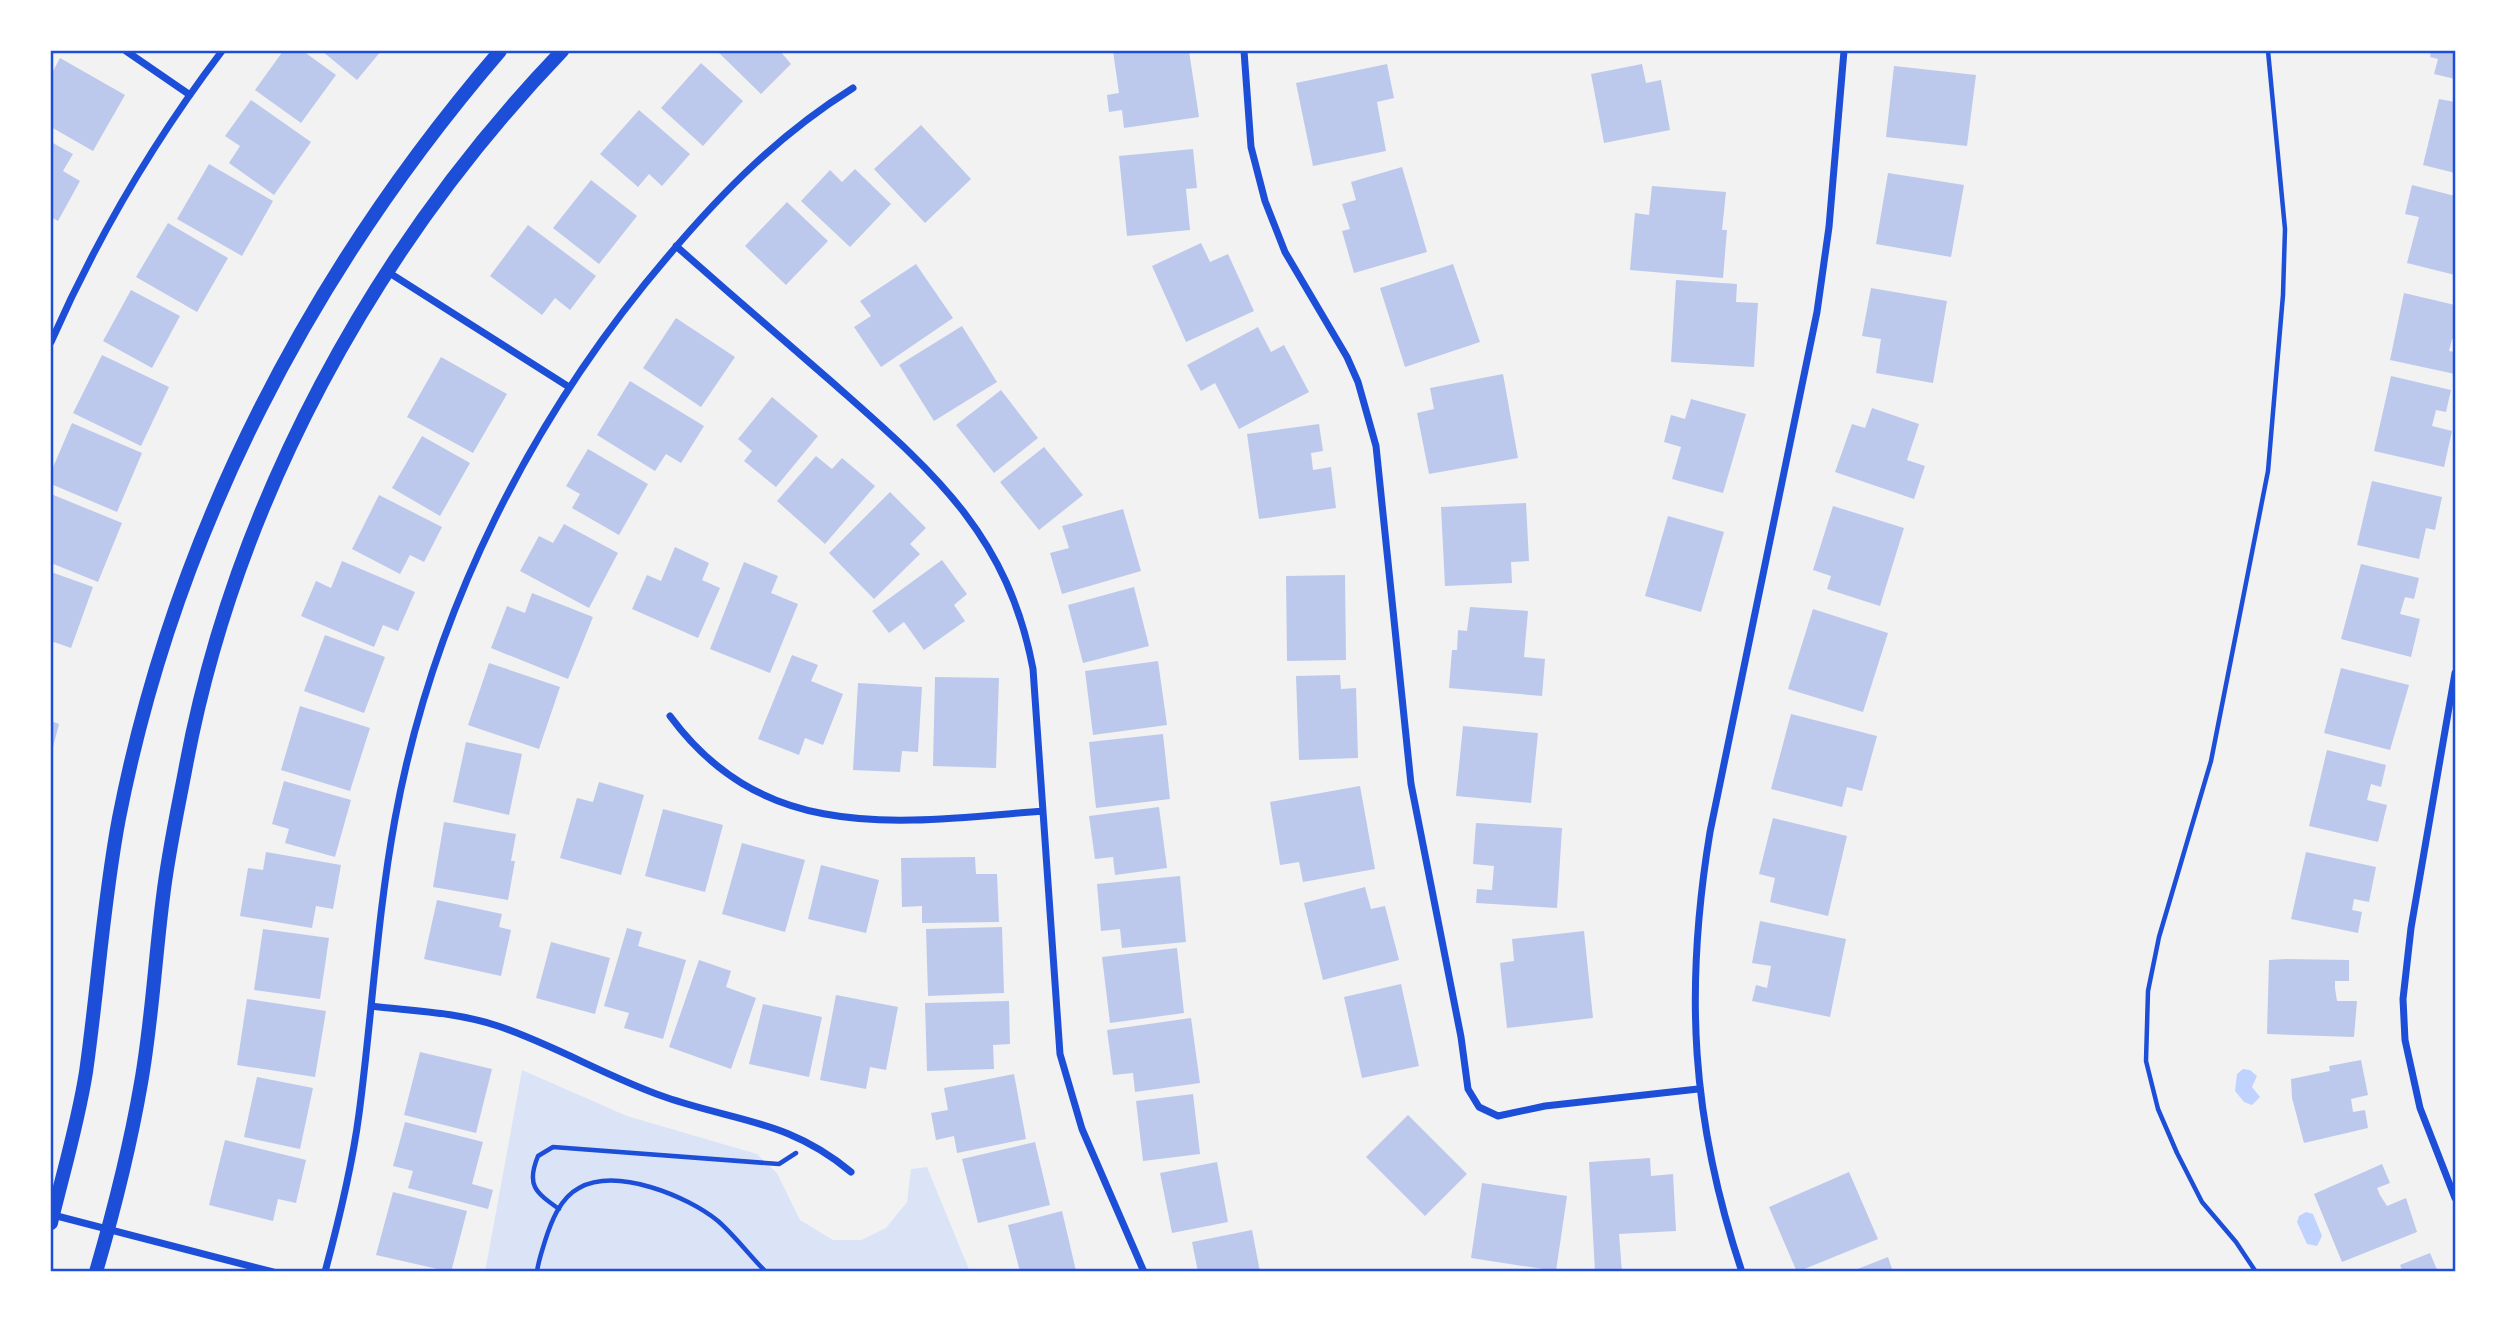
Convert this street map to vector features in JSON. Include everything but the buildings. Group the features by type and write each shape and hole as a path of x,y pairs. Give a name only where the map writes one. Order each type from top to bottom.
{"main road":[{"path":"51,1217 85,1075 119,820 149,693 187,580 239,453 313,308 394,183 448,112 500,51"},
{"path":"96,1272 141,1083 163,895 185,767 232,591 280,470 351,331 432,207 485,138 562,51"}],"street":[{"path":"127,51 190,95"},
{"path":"51,342 118,212 190,95 222,51"},
{"path":"1244,51 1251,147 1265,201 1285,252 1318,302 1347,357 1358,382 1376,446 1411,784 1461,1037 1468,1089 1479,1107 1498,1116 1545,1105 1698,1089"},
{"path":"1742,1272 1715,1184 1698,1089 1694,1009 1699,906 1710,832 1817,312 1828,237 1844,51"},
{"path":"325,1272 354,1144 381,908 395,820 426,697 470,574 515,480 569,387 621,313 676,246 774,144 853,88"},
{"path":"676,246 937,478 978,529 1004,576 1027,638 1037,707 1060,1054 1082,1129 1144,1272"},
{"path":"388,272 569,387"},
{"path":"2455,673 2411,928 2403,999 2405,1040 2420,1108 2453,1185 2455,1198"},
{"path":"670,716 701,754 718,769 765,796 793,806 881,821 1043,811"},
{"path":"2445,729 2455,731"},
{"path":"371,1006 422,1011 494,1024 629,1084 703,1109 786,1130 811,1143 850,1172"},
{"path":"51,1217 273,1272"}],"path":[{"path":"2256,1272 2236,1242 2202,1202 2176,1153 2158,1109 2146,1061 2148,991 2159,937 2213,749 2268,471 2283,295 2285,229 2268,51"},
{"path":"559,1209 535,1190 531,1178 538,1156 553,1147 779,1164 811,1143"},
{"path":"537,1272 551,1224 559,1209 580,1187 614,1180 641,1184 692,1205 719,1222 766,1272"}],"shaded area":[{"path":"522,1070 627,1116 757,1154 777,1173 800,1220 833,1240 861,1240 886,1228 907,1202 911,1169 927,1167 970,1272 485,1272"}],"water":[{"path":"2243,1069 2250,1070 2257,1076 2252,1087 2260,1097 2252,1105 2244,1102 2235,1091 2237,1074"},
{"path":"2306,1212 2313,1214 2322,1236 2317,1246 2307,1244 2297,1222 2299,1216"}]}
